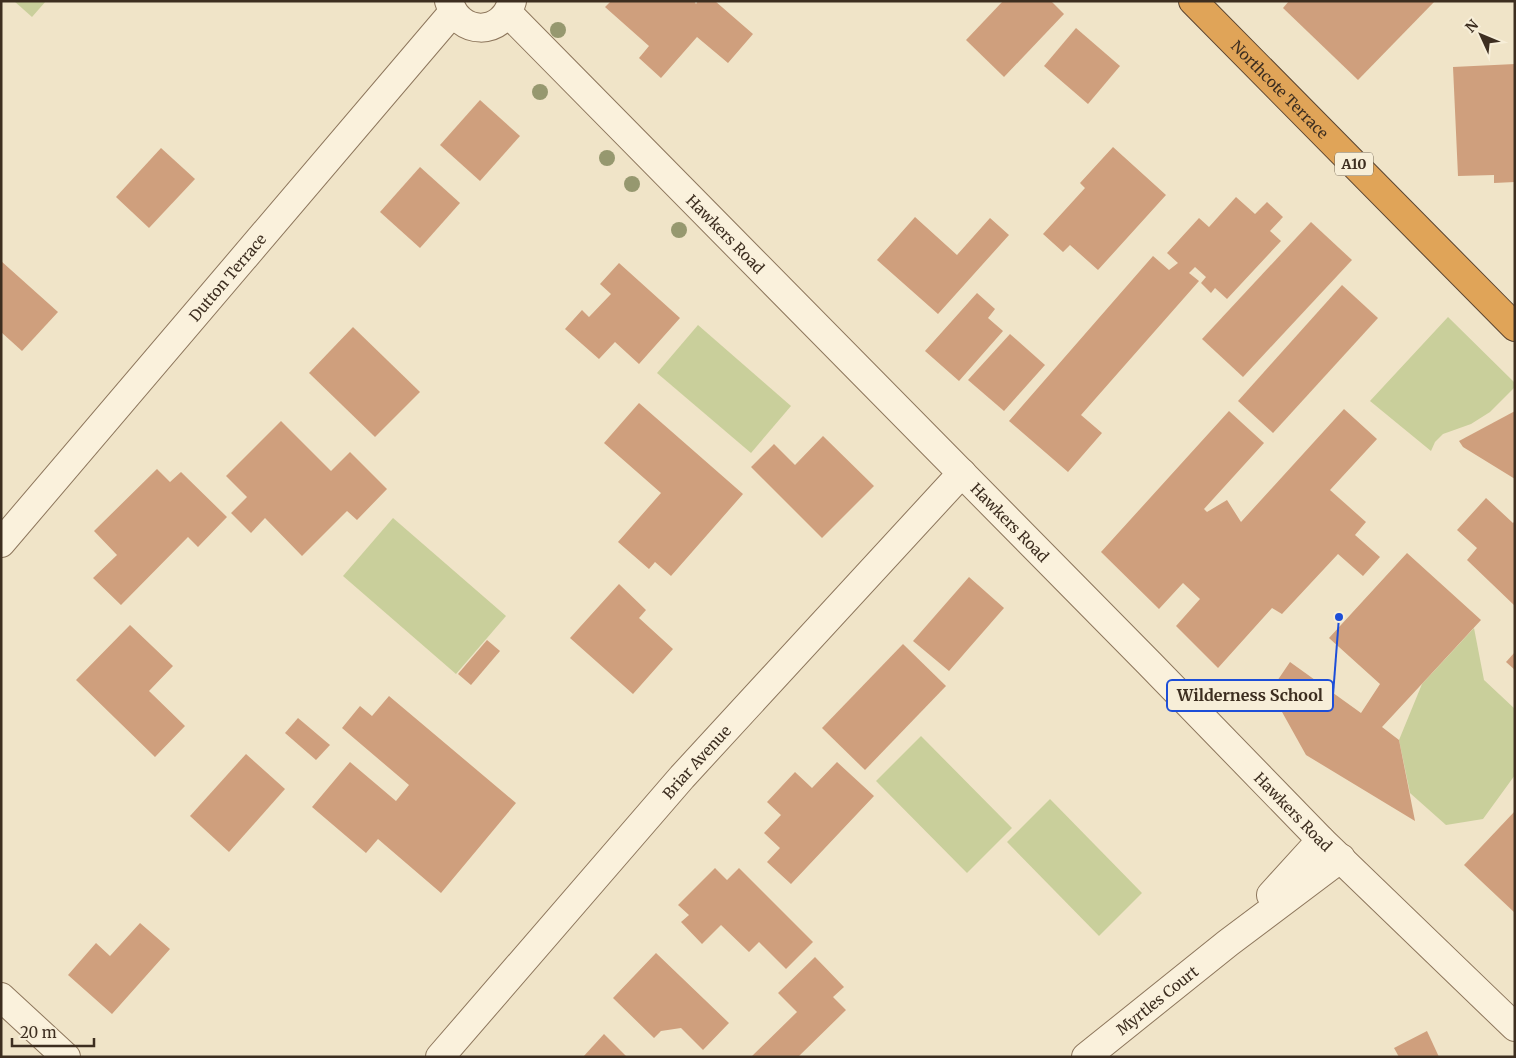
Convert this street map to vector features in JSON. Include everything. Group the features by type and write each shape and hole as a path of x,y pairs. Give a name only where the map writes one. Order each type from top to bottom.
{"highway":[{"name":"Northcote Terrace","path":"1193,1 1515,327"}],"street":[{"path":"451,7 459,20 469,26 480,28 491,26 501,21 510,7"},
{"name":"Dutton Terrace","path":"1,543 451,7"},
{"name":"Hawkers Road","path":"510,7 962,473 1331,849 1515,1027"},
{"name":"Briar Avenue","path":"440,1057 682,777 962,473"},
{"name":"Myrtles Court","path":"1086,1057 1228,943 1331,849"},
{"path":"1,997 66,1057"}],"green space":[{"path":"14,1 46,1 32,17"},
{"path":"1448,317 1515,383 1515,387 1490,412 1471,424 1443,434 1435,442 1431,451 1370,401"},
{"path":"698,325 791,406 751,453 657,373"},
{"path":"393,518 506,616 456,674 343,576"},
{"path":"1474,628 1484,680 1515,709 1515,775 1483,819 1446,825 1410,793 1399,740 1422,684"},
{"path":"921,736 1012,828 967,873 876,781"},
{"path":"1050,799 1142,893 1099,936 1007,842"}],"building":[{"path":"611,1 694,1 696,4 698,1 715,1 753,34 728,63 697,37 661,78 639,58 649,46 605,7"},
{"path":"1003,1 1051,1 1064,14 1004,77 966,40"},
{"path":"1289,1 1435,1 1358,80 1283,8"},
{"path":"1076,28 1120,66 1088,104 1044,66"},
{"path":"1515,64 1515,182 1494,183 1494,175 1458,176 1453,67"},
{"path":"480,100 520,136 480,181 440,145"},
{"path":"1113,147 1166,195 1098,270 1070,245 1063,252 1043,234 1085,188 1080,183"},
{"path":"161,148 195,179 149,228 116,197"},
{"path":"420,167 460,203 420,248 380,212"},
{"path":"1236,197 1255,214 1267,202 1283,217 1270,231 1281,241 1227,299 1215,288 1211,293 1201,283 1206,277 1195,267 1189,273 1199,281 1081,415 1102,433 1068,472 1009,421 1153,256 1169,270 1178,263 1167,253 1199,218 1209,227"},
{"path":"915,217 957,255 990,218 1009,235 938,314 877,260"},
{"path":"1311,222 1352,260 1243,377 1202,339"},
{"path":"1,261 58,312 22,351 1,332"},
{"path":"619,263 680,318 639,364 615,342 599,359 565,329 582,310 589,317 611,294 600,284"},
{"path":"1342,285 1378,318 1273,433 1238,401"},
{"path":"977,293 995,309 988,318 1003,331 959,381 925,351"},
{"path":"353,327 420,392 375,437 309,373"},
{"path":"1010,334 1045,365 1004,411 968,380"},
{"path":"639,403 743,494 671,576 655,562 649,569 618,542 661,493 604,443"},
{"path":"1344,409 1377,439 1330,490 1366,522 1355,535 1380,557 1363,576 1338,554 1282,614 1272,608 1218,668 1176,626 1200,599 1183,583 1159,609 1101,552 1229,411 1264,443 1204,509 1207,512 1227,500 1241,522"},
{"path":"1515,411 1515,479 1463,447 1459,441"},
{"path":"281,421 331,471 350,452 387,489 357,520 347,511 302,556 265,518 251,533 231,513 247,497 226,476"},
{"path":"823,436 874,486 822,538 751,467 774,444 795,465"},
{"path":"157,469 170,482 181,472 227,517 198,547 188,537 121,605 93,578 117,555 94,531"},
{"path":"1486,498 1513,523 1515,521 1515,606 1467,560 1477,548 1457,530"},
{"path":"1407,553 1481,620 1382,727 1399,740 1415,821 1306,755 1277,703 1282,698 1271,690 1290,662 1361,713 1380,684 1329,638"},
{"path":"969,577 1004,608 949,671 913,641"},
{"path":"619,584 646,610 639,618 673,649 633,694 570,638"},
{"path":"130,625 173,666 149,691 185,726 155,757 76,680"},
{"path":"487,640 500,651 471,685 458,674"},
{"path":"903,644 946,686 865,770 822,728"},
{"path":"1515,652 1515,670 1506,662"},
{"path":"389,696 516,803 441,893 378,839 366,853 312,807 350,762 396,801 409,785 342,728 360,706 372,716"},
{"path":"298,718 330,745 316,760 285,733"},
{"path":"246,754 285,789 229,852 190,816"},
{"path":"837,762 874,796 791,884 767,862 780,848 764,833 781,815 767,802 795,772 812,788"},
{"path":"1515,811 1515,913 1464,865"},
{"path":"715,868 727,880 739,868 813,942 786,969 759,942 749,952 721,925 702,944 681,922 689,915 678,905"},
{"path":"140,923 170,949 112,1014 68,975 96,943 110,956"},
{"path":"656,953 729,1023 703,1050 681,1028 661,1031 654,1038 613,998"},
{"path":"815,957 844,987 833,997 846,1010 798,1057 751,1057 797,1012 778,993"},
{"path":"1427,1031 1439,1057 1399,1057 1394,1048"},
{"path":"604,1034 627,1057 583,1057"}],"place":[{"name":"Wilderness School","path":"1339,617"}]}
